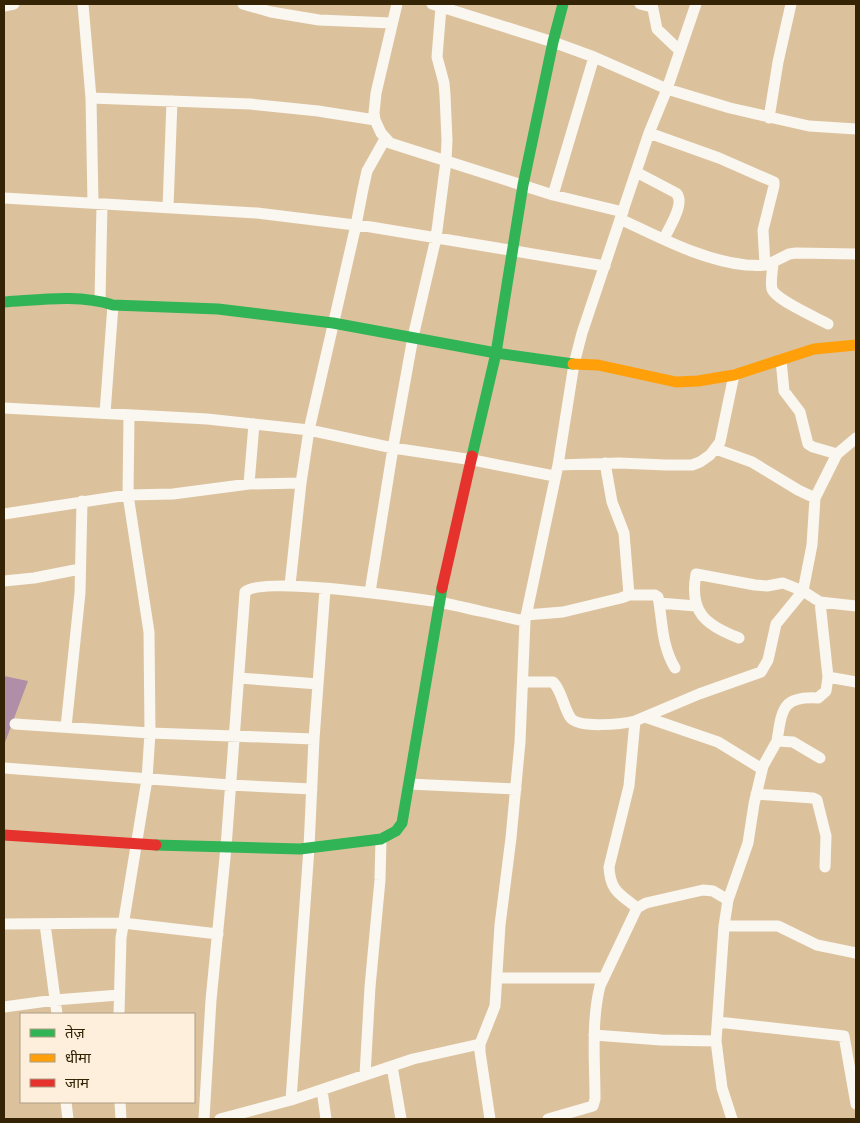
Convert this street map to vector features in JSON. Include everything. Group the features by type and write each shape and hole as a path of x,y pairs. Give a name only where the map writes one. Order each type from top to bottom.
{"street":[{"path":"4,6 14,4"},
{"path":"83,4 98,204 100,301"},
{"path":"244,4 271,12 319,20 391,24"},
{"path":"397,4 376,93 375,120 385,139 390,144 622,215 664,239 693,253 712,259 737,264 769,264 788,254 796,253 856,254"},
{"path":"4,835 136,844 309,848 381,839 396,831 402,823 439,603 496,353 523,185 553,42 563,4"},
{"path":"640,4 652,5 658,29 679,50"},
{"path":"490,1119 480,1044 495,1006 500,925 516,789 526,618 556,470 574,364 582,333 649,133 667,89 696,4"},
{"path":"769,118 778,62 791,4"},
{"path":"370,592 413,336 436,238 446,161 445,95 437,57 436,6 553,42 594,57 667,89 730,108 809,126 856,129"},
{"path":"553,195 594,57"},
{"path":"91,98 250,104 318,111 375,120"},
{"path":"168,207 172,101"},
{"path":"649,133 720,158 772,181 774,186 763,230 774,293 796,308 828,324"},
{"path":"290,585 300,483 309,430 367,171 385,139"},
{"path":"636,172 679,196 680,204 664,239"},
{"path":"4,198 257,213 356,225 605,266"},
{"path":"4,302 66,299 100,301 113,304 145,304 218,309 333,323 413,336 496,353 574,364 598,365 676,382 698,381 734,375 814,349 856,346"},
{"path":"105,412 113,304"},
{"path":"781,360 784,391 800,412 808,444 837,454"},
{"path":"4,408 51,412 105,412 129,416 144,415 309,430 393,448 556,470 605,463 692,465 710,455 720,442 734,375"},
{"path":"118,1013 121,938 147,779 150,733 150,632 128,495 129,416"},
{"path":"249,484 254,424"},
{"path":"523,682 553,682 557,686 570,717 576,722 619,724 640,719 706,691 761,672 768,660 776,624 803,591 812,545 815,498 837,454 856,438"},
{"path":"716,449 752,462 815,498"},
{"path":"605,463 612,502 624,533 629,594"},
{"path":"4,514 128,495 173,494 249,484 300,483"},
{"path":"66,727 80,593 82,501"},
{"path":"4,581 34,578 80,569"},
{"path":"738,638 709,623 696,606 695,576 697,574 755,585 767,586 783,583 803,591 820,602 856,606"},
{"path":"204,1119 211,1000 226,847 245,592 252,587 290,585 370,592 526,618 563,612 621,598 629,594 655,595 658,597 667,654 675,668"},
{"path":"292,1100 325,589"},
{"path":"732,1119 722,1088 716,1041 724,926 728,900 748,843 762,769 777,741 781,715 786,706 802,698 821,697 826,691 828,677 820,602"},
{"path":"659,603 696,606"},
{"path":"828,677 856,682"},
{"path":"239,678 318,684"},
{"path":"640,719 718,742 762,769"},
{"path":"637,908 613,888 609,877 609,867 629,786 640,719"},
{"path":"15,724 150,733 314,739"},
{"path":"777,741 791,741 820,758"},
{"path":"4,768 230,785 312,789"},
{"path":"409,784 516,789"},
{"path":"756,794 813,798 817,800 826,836 825,868"},
{"path":"366,1075 370,987 380,880 381,839"},
{"path":"548,1119 593,1106 595,1099 594,1035 598,993 637,908 646,903 703,890 713,891 728,900"},
{"path":"4,924 123,923 218,934"},
{"path":"45,924 57,1013"},
{"path":"724,926 778,926 817,945 856,953"},
{"path":"497,978 604,978"},
{"path":"4,1007 55,1000 119,995"},
{"path":"718,1022 844,1036 856,1104"},
{"path":"594,1035 661,1040 716,1041"},
{"path":"220,1119 243,1116 413,1059 480,1044"},
{"path":"392,1066 401,1119"},
{"path":"322,1090 326,1119"},
{"path":"66,1103 68,1119"},
{"path":"120,1103 121,1119"}],"shaded area":[{"path":"4,676 28,681 4,745"}],"traffic: fast":[{"path":"472,456 496,353 523,185 553,42 563,4"},
{"path":"4,302 73,299 113,305 218,309 333,323 496,353 573,364"},
{"path":"156,845 300,849 381,839 396,831 402,823 442,588"}],"traffic: slow":[{"path":"573,364 598,365 676,382 698,381 734,375 814,349 856,345"}],"traffic: jam":[{"path":"442,588 472,456"},
{"path":"4,835 156,845"}]}
